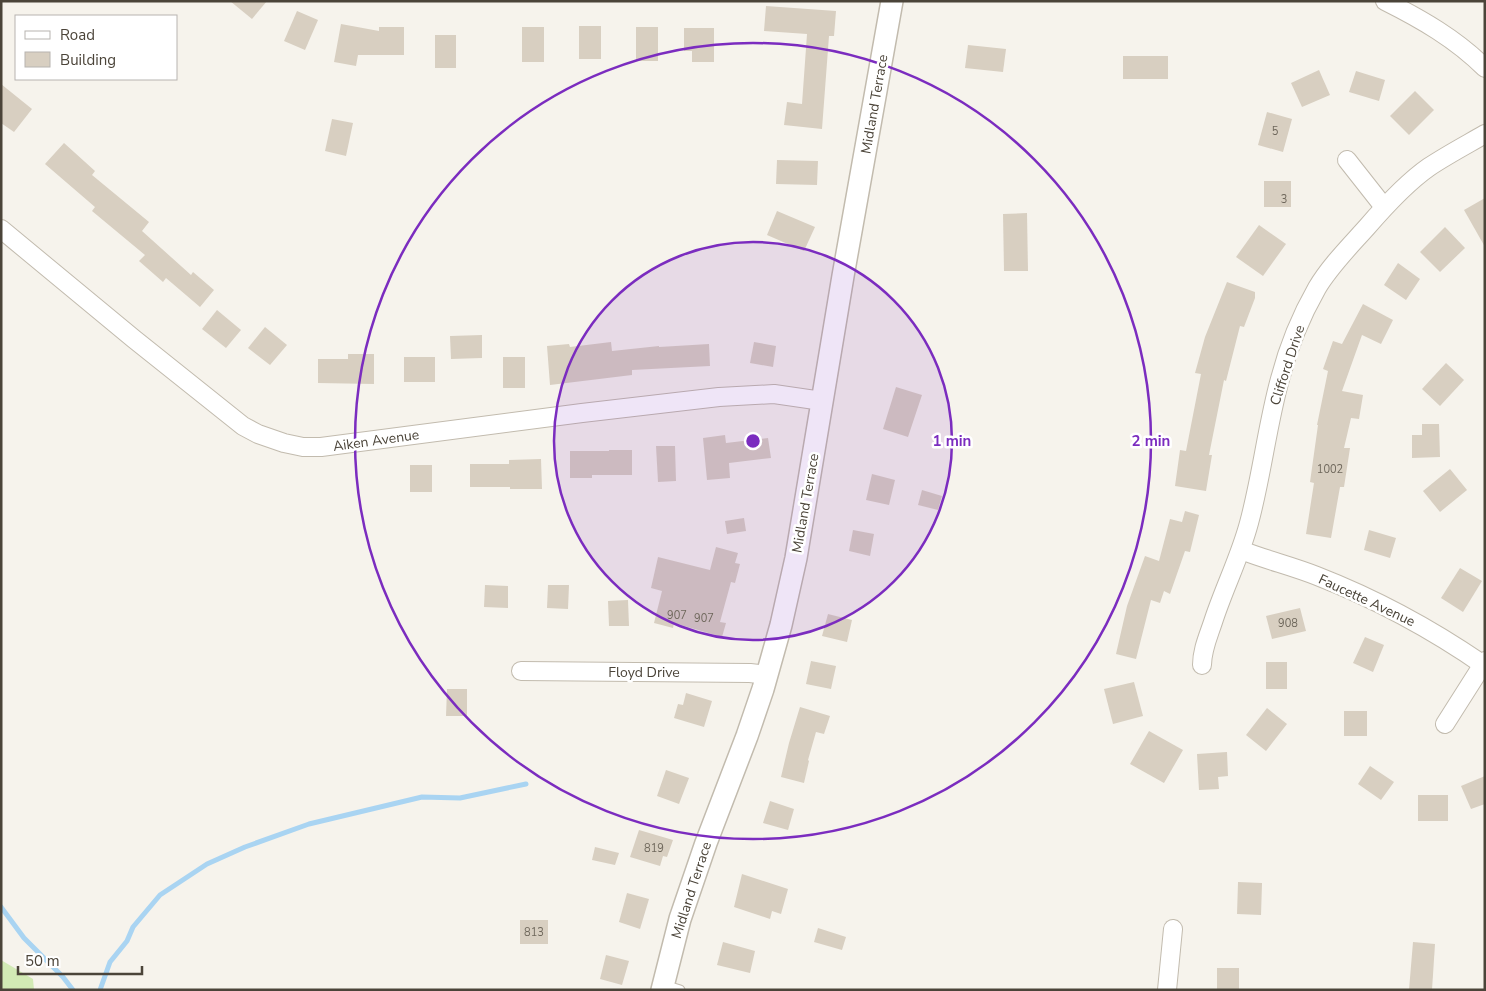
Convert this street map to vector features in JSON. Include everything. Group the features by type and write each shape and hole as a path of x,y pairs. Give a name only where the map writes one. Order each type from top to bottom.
{"street":[{"name":"Midland Terrace","path":"668,988 680,919 706,843 747,736 767,675 796,558 892,1"},
{"path":"1386,1 1408,12 1456,43 1485,68"},
{"name":"Clifford Drive","path":"1202,665 1202,652 1241,550 1250,521 1280,376 1297,331 1317,288 1384,207 1409,183 1451,153 1485,134"},
{"path":"1347,160 1384,207"},
{"name":"Aiken Avenue","path":"1,230 134,340 243,426 258,434 303,447 342,445 728,396 774,394 822,401"},
{"name":"Faucette Avenue","path":"1241,550 1312,574 1366,597 1459,647 1484,664"},
{"path":"1445,724 1484,664"},
{"name":"Floyd Drive","path":"521,671 750,672 767,675"},
{"path":"1167,990 1173,929"}],"green space":[{"path":"1,960 33,979 34,990 1,990"}],"building":[{"path":"230,1 267,1 252,19"},
{"path":"766,6 836,11 834,36 829,36 822,129 784,125 787,102 802,104 807,34 764,31"},
{"path":"297,11 318,20 305,50 284,41"},
{"path":"341,24 379,31 379,27 404,27 404,55 358,55 356,66 334,62"},
{"path":"579,26 601,26 601,59 579,59"},
{"path":"522,27 544,27 544,62 522,62"},
{"path":"636,27 658,27 658,61 636,61"},
{"path":"684,28 714,28 714,62 692,62 692,51 684,51"},
{"path":"435,35 456,35 456,68 435,68"},
{"path":"968,45 1006,49 1003,72 965,68"},
{"path":"1123,56 1168,56 1168,79 1123,79"},
{"path":"1319,70 1330,95 1302,107 1291,83"},
{"path":"1356,71 1385,80 1379,101 1349,92"},
{"path":"1,84 32,109 14,132 1,123"},
{"path":"1415,91 1434,110 1409,135 1390,116"},
{"path":"1267,112 1292,119 1283,152 1258,145"},
{"path":"332,119 353,123 346,156 325,151"},
{"path":"64,143 95,171 92,175 149,222 142,231 191,275 193,272 214,290 200,307 166,278 163,282 139,261 145,255 92,211 95,207 45,164"},
{"path":"777,160 818,161 817,185 776,184"},
{"path":"1264,181 1291,181 1291,207 1264,207"},
{"path":"1485,198 1485,247 1464,210"},
{"path":"777,211 815,227 804,251 767,235"},
{"path":"1027,213 1028,271 1004,271 1003,214"},
{"path":"1259,225 1286,244 1263,276 1236,257"},
{"path":"1445,227 1465,248 1440,272 1420,252"},
{"path":"1398,263 1420,279 1406,300 1384,285"},
{"path":"1227,282 1255,292 1255,298 1244,327 1240,326 1226,381 1224,380 1209,455 1212,455 1206,491 1175,486 1180,450 1186,451 1201,374 1195,373 1205,337"},
{"path":"1363,304 1393,320 1381,344 1362,335 1342,391 1363,395 1359,419 1351,418 1344,448 1350,448 1344,487 1340,487 1331,538 1306,534 1314,483 1310,482 1317,425 1328,371 1323,369 1333,341 1342,344"},
{"path":"217,310 241,330 226,348 202,329"},
{"path":"265,327 287,345 270,365 248,348"},
{"path":"482,335 482,358 451,359 450,336"},
{"path":"611,342 612,351 659,346 709,344 710,366 632,370 632,375 550,385 547,346 569,344 570,347"},
{"path":"754,342 776,346 773,367 750,363"},
{"path":"348,354 374,354 374,384 318,383 318,359 348,359"},
{"path":"404,357 435,357 435,382 404,382"},
{"path":"503,357 525,357 525,388 503,388"},
{"path":"1446,363 1464,380 1440,406 1422,389"},
{"path":"896,387 922,395 908,437 883,429"},
{"path":"1422,424 1439,424 1440,457 1412,458 1412,435 1422,435"},
{"path":"725,435 726,443 768,438 771,458 729,463 730,478 707,480 703,438"},
{"path":"656,446 675,446 676,481 658,482"},
{"path":"632,450 632,475 592,475 592,478 570,478 570,451"},
{"path":"541,459 542,489 470,487 470,464 509,464 509,460"},
{"path":"410,465 432,465 432,492 410,492"},
{"path":"1450,469 1467,490 1440,512 1423,491"},
{"path":"872,474 895,480 889,505 866,500"},
{"path":"922,490 942,496 938,510 918,505"},
{"path":"1185,511 1199,515 1190,552 1185,551 1170,594 1164,591 1160,603 1151,600 1136,659 1116,654 1127,606 1145,556 1159,561 1170,519 1182,522"},
{"path":"744,518 746,531 727,534 725,521"},
{"path":"853,530 874,534 870,556 849,551"},
{"path":"1369,530 1396,538 1390,558 1364,550"},
{"path":"716,547 738,553 735,563 740,564 735,583 731,582 720,622 726,623 722,637 674,623 673,628 654,623 662,591 651,588 658,557 710,570"},
{"path":"1460,568 1482,581 1463,612 1441,598"},
{"path":"485,585 508,586 508,608 484,607"},
{"path":"548,585 569,585 568,609 547,608"},
{"path":"628,600 629,626 609,626 608,601"},
{"path":"1300,608 1306,631 1272,639 1266,616"},
{"path":"828,614 852,620 847,642 822,636"},
{"path":"1365,637 1384,645 1373,672 1353,663"},
{"path":"811,661 836,666 831,689 806,684"},
{"path":"1266,662 1287,662 1287,689 1266,689"},
{"path":"1134,682 1143,716 1113,724 1104,689"},
{"path":"447,689 467,689 467,716 446,716"},
{"path":"686,693 712,701 704,727 674,718 678,704 683,705"},
{"path":"800,707 830,716 824,734 816,732 804,783 781,777"},
{"path":"1267,708 1287,724 1266,751 1246,735"},
{"path":"1344,711 1367,711 1367,736 1344,736"},
{"path":"1149,731 1183,750 1164,783 1130,764"},
{"path":"1227,752 1228,776 1218,777 1219,789 1199,790 1197,754"},
{"path":"1370,766 1394,782 1381,800 1358,784"},
{"path":"666,770 689,778 679,804 657,796"},
{"path":"1485,776 1485,804 1471,809 1461,786"},
{"path":"1418,795 1448,795 1448,821 1418,821"},
{"path":"770,801 794,809 788,830 763,823"},
{"path":"639,830 673,840 667,857 663,856 660,866 630,857"},
{"path":"595,847 619,853 615,865 592,860"},
{"path":"742,874 788,889 781,914 772,911 770,919 734,907"},
{"path":"1238,882 1262,883 1261,915 1237,914"},
{"path":"627,893 649,899 640,929 619,922"},
{"path":"520,920 548,920 548,944 520,944"},
{"path":"818,928 846,937 842,950 814,942"},
{"path":"723,942 755,951 750,973 717,965"},
{"path":"1413,942 1435,944 1432,990 1409,990"},
{"path":"606,955 629,961 622,985 600,979"},
{"path":"1217,968 1239,968 1239,990 1217,990"}],"waterway":[{"path":"100,990 110,962 127,941 133,927 160,895 207,864 245,847 309,824 422,797 460,798 526,784"},
{"path":"1,907 24,938 63,977 73,990"}]}
